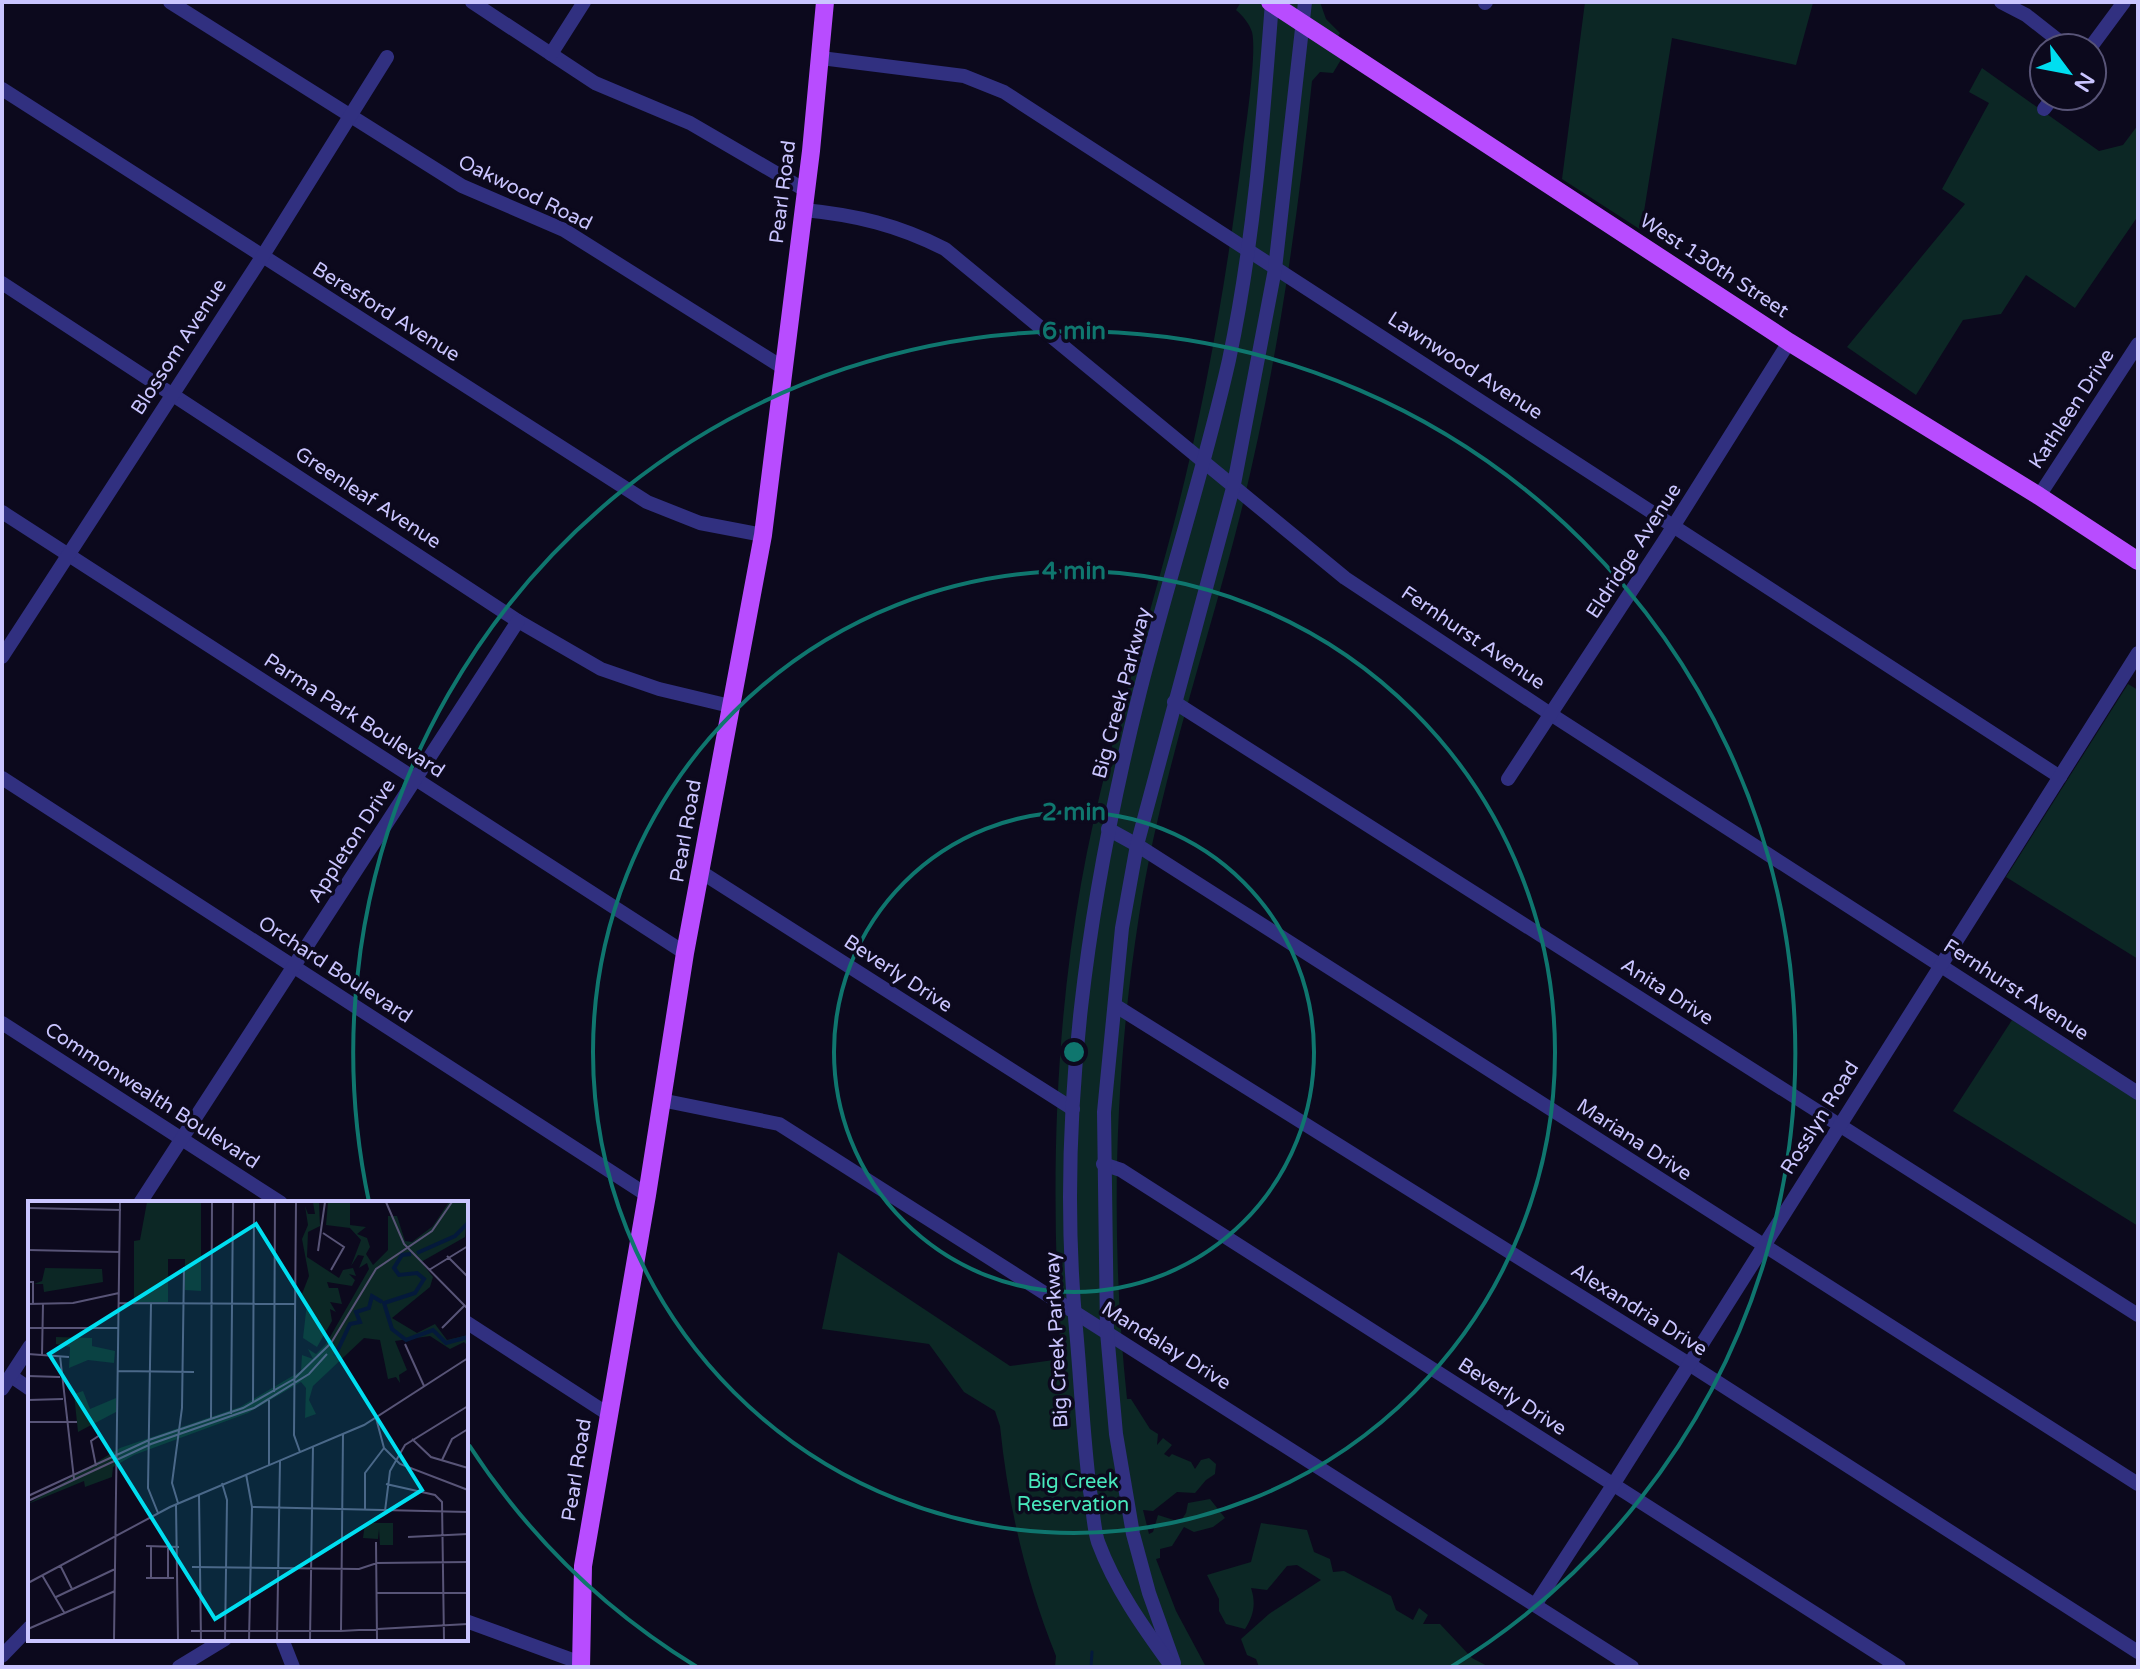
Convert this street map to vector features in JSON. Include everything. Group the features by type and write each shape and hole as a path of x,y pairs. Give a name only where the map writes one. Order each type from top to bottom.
{"main road":[{"name":"Pearl Road","path":"581,1665 583,1566 685,953 763,535 804,210 825,2"},
{"name":"West 130th Street","path":"1272,2 1789,342 2039,496 2138,561"}],"street":[{"name":"Oakwood Road","path":"170,2 462,186 564,230 782,367"},
{"path":"472,2 595,83 690,123 805,190"},
{"path":"551,54 584,2"},
{"name":"Big Creek Parkway","path":"1174,1667 1127,1605 1097,1539 1082,1433 1074,1311 1070,1153 1082,992 1108,829 1141,688 1229,359 1263,126 1272,2"},
{"name":"Big Creek Parkway","path":"1174,1667 1133,1534 1116,1434 1107,1332 1104,1112 1122,928 1137,845 1234,484 1275,269 1305,2"},
{"path":"2001,2 2026,15 2048,32"},
{"path":"2102,32 2124,2"},
{"name":"Blossom Avenue","path":"2,657 262,257 387,57"},
{"name":"Lawnwood Avenue","path":"821,58 964,76 1004,92 2060,777"},
{"name":"Beresford Avenue","path":"2,89 647,502 700,523 763,535"},
{"name":"Fernhurst Avenue","path":"804,210 839,213 910,231 945,249 1345,578 2138,1093"},
{"name":"Greenleaf Avenue","path":"2,283 518,621 601,669 659,689 730,706"},
{"name":"Eldridge Avenue","path":"1508,779 1675,525 1789,342"},
{"name":"Kathleen Drive","path":"2039,496 2138,344"},
{"name":"Parma Park Boulevard","path":"2,512 685,953"},
{"name":"Appleton Drive","path":"141,1201 518,621"},
{"name":"Rosslyn Road","path":"1535,1605 2138,653"},
{"name":"Anita Drive","path":"1174,702 2138,1315"},
{"name":"Orchard Boulevard","path":"2,778 647,1195"},
{"name":"Mariana Drive","path":"1108,829 2138,1484"},
{"name":"Beverly Drive","path":"701,872 1073,1109"},
{"name":"Alexandria Drive","path":"1116,1006 1689,1364 2138,1652"},
{"name":"Commonwealth Boulevard","path":"2,1023 278,1201"},
{"name":"Mandalay Drive","path":"661,1100 779,1124 1632,1667"},
{"name":"Beverly Drive","path":"1103,1164 1121,1170 1899,1667"},
{"path":"468,1323 608,1414"},
{"path":"2,1389 28,1349"},
{"path":"11,1376 28,1388"},
{"path":"1127,1605 1149,1593"},
{"path":"468,1622 581,1665"},
{"path":"2,1656 28,1629"},
{"path":"179,1667 222,1641"},
{"path":"283,1641 293,1667"}],"green space":[{"name":"Big Creek Reservation","path":"1241,2 1320,2 1326,19 1340,33 1333,45 1345,53 1333,73 1320,72 1312,81 1300,190 1265,406 1241,512 1172,764 1148,865 1124,1036 1117,1158 1118,1279 1127,1399 1131,1399 1150,1429 1158,1434 1157,1445 1163,1438 1172,1445 1164,1454 1191,1462 1195,1469 1201,1460 1209,1458 1216,1464 1215,1474 1195,1493 1177,1492 1153,1511 1143,1510 1149,1534 1153,1532 1158,1515 1180,1522 1188,1503 1210,1499 1225,1518 1213,1527 1194,1532 1184,1527 1172,1546 1160,1549 1160,1558 1156,1559 1176,1611 1206,1667 1055,1667 1056,1656 1020,1543 995,1411 964,1392 929,1344 822,1329 838,1252 1010,1366 1061,1359 1056,1240 1057,1121 1072,943 1089,841 1180,500 1221,300 1252,71 1252,32 1236,10"},
{"path":"1585,2 1813,3 1796,65 1672,38 1641,230 1562,179"},
{"path":"1982,68 2028,101 2028,112 2044,112 2099,151 2123,145 2138,125 2138,216 2075,308 2026,275 2001,314 1963,320 1916,395 1847,347 1965,204 1942,189 1989,103 1969,92"},
{"path":"2128,684 2138,690 2138,959 2006,877"},
{"path":"2012,1020 2138,1099 2138,1226 1953,1111"},
{"path":"1261,1523 1307,1530 1314,1552 1330,1559 1333,1572 1344,1571 1391,1596 1396,1610 1413,1620 1419,1608 1428,1615 1423,1624 1440,1624 1472,1658 1489,1667 1259,1667 1256,1659 1247,1655 1241,1639 1269,1614 1321,1580 1297,1565 1287,1566 1267,1590 1251,1588 1253,1609 1245,1629 1226,1624 1219,1611 1219,1599 1207,1575 1251,1562"}],"waterway":[{"path":"1091,1667 1092,1652"}]}
